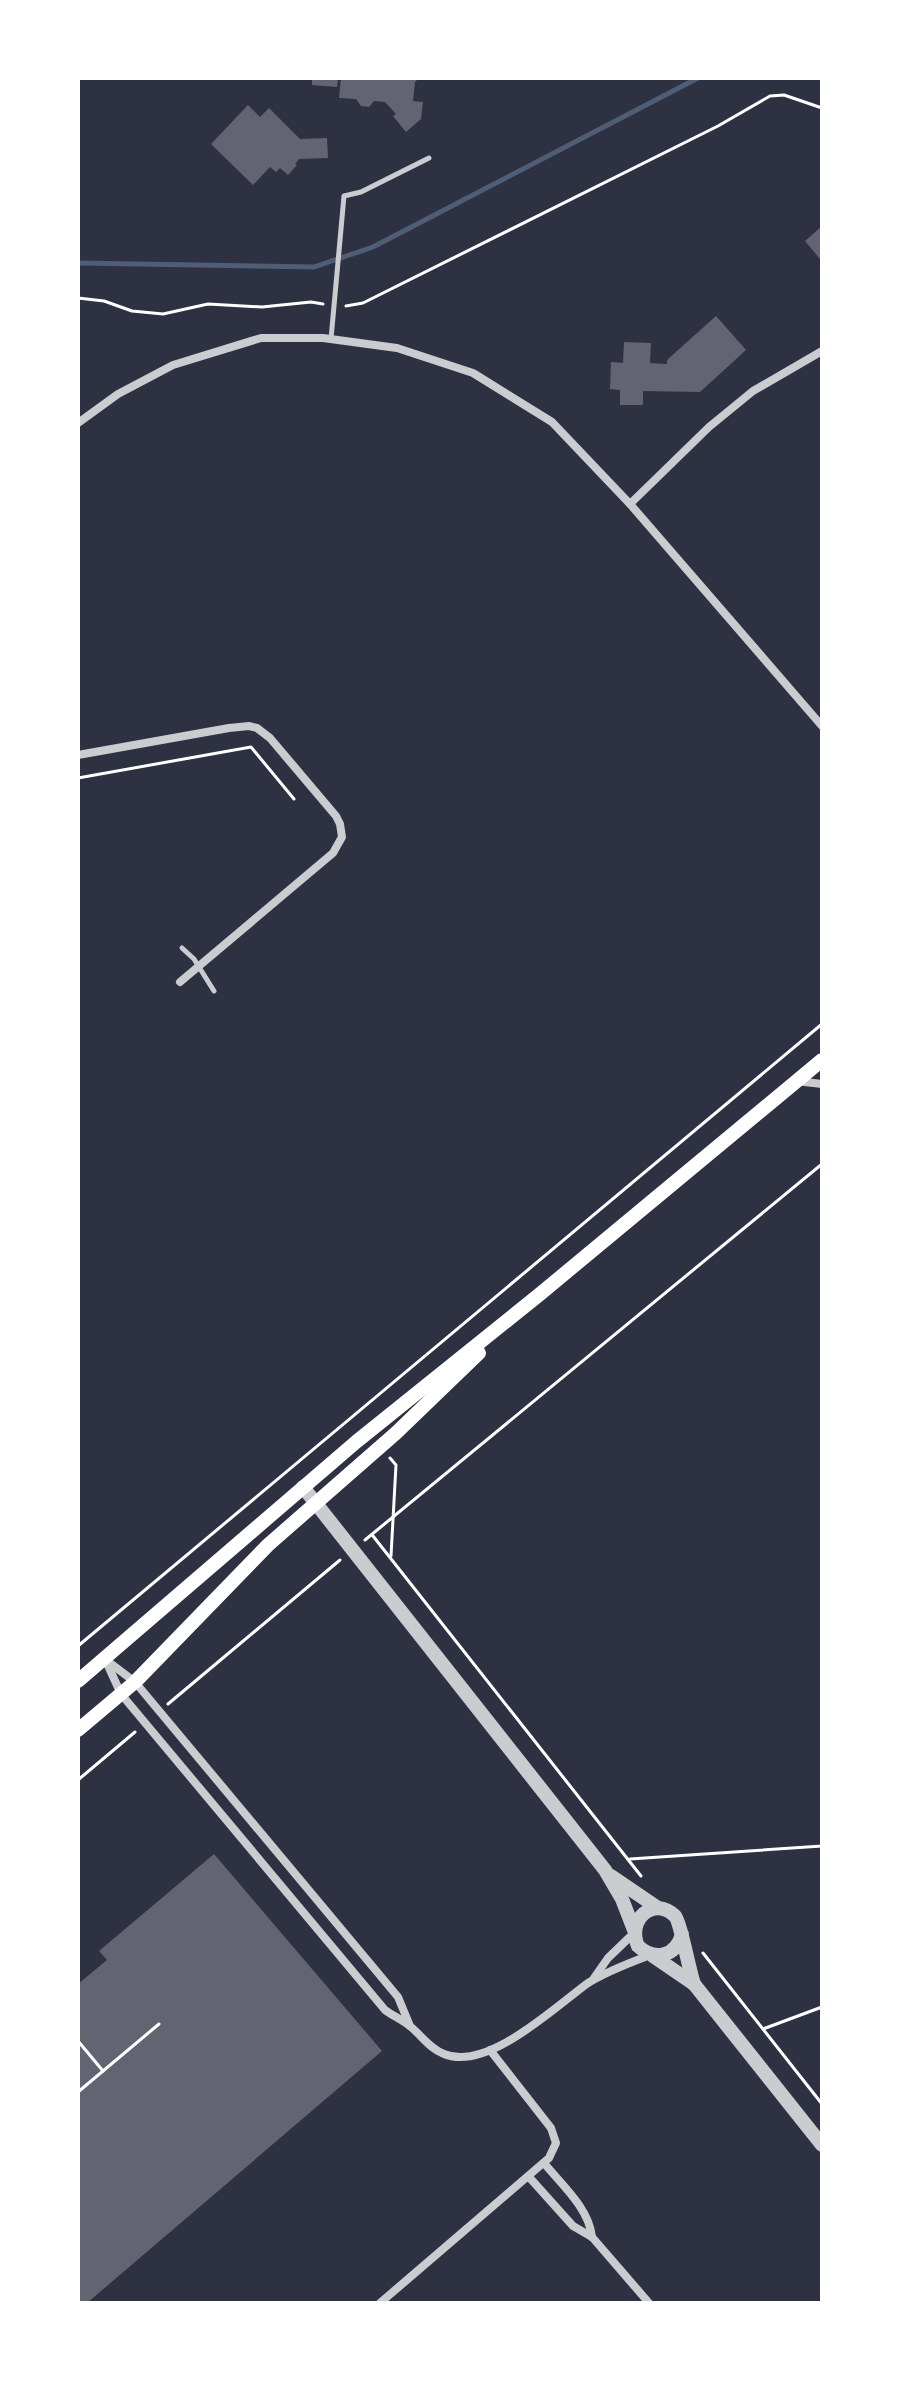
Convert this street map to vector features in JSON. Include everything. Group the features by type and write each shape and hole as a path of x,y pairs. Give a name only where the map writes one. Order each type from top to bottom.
{"main road":[{"path":"78,1681 356,1442 822,1060"},
{"path":"78,1730 135,1682 268,1545 381,1446 540,1294"}],"street":[{"path":"78,423 118,394 173,365 261,338 331,339 397,348 473,373 552,422 630,504 822,726"},
{"path":"630,504 709,427 753,391 822,351"},
{"path":"78,755 249,726 257,728 275,744 338,820 342,837 333,853 180,982"},
{"path":"796,1081 822,1084"},
{"path":"303,1487 605,1870 622,1899 638,1946 694,1984 822,2145"},
{"path":"105,1659 135,1682 398,1997 411,2027"},
{"path":"105,1659 121,1694 385,2010 411,2027 433,2049 451,2057 490,2050 542,2018 591,1982 617,1968 652,1955 671,1952 680,1942 682,1934"},
{"path":"605,1870 627,1889 676,1916 694,1984"},
{"path":"591,1982 608,1958 634,1932 642,1915 658,1908"},
{"path":"380,2303 529,2177 555,2148 555,2134 490,2050"},
{"path":"544,2163 582,2211 590,2225 592,2237"},
{"path":"529,2177 573,2226 592,2237 649,2303"}],"lane":[{"path":"331,339 344,196 361,192 429,158"},
{"path":"182,948 200,967 214,991"}],"path":[{"path":"78,298 104,301 132,311 163,314 208,304 262,307 311,302 333,306 363,303 718,126 770,96 784,95 822,108"},
{"path":"78,778 251,747 294,799"},
{"path":"78,1646 822,1024"},
{"path":"159,1712 822,1164"},
{"path":"342,1424 356,1442"},
{"path":"381,1446 396,1465 390,1559"},
{"path":"372,1535 648,1884"},
{"path":"78,1780 146,1723"},
{"path":"628,1859 822,1846"},
{"path":"700,1942 703,1953 822,2104"},
{"path":"763,2029 822,2007"},
{"path":"78,2092 159,2024"},
{"path":"78,2041 103,2071"}],"building":[{"path":"312,78 338,78 337,87 312,85"},
{"path":"341,78 419,78 415,82 413,101 423,102 421,119 406,132 385,102 374,101 369,107 361,106 356,99 339,98"},
{"path":"248,105 260,117 269,108 300,139 327,138 328,158 299,159 288,175 280,168 276,172 270,167 253,185 211,144"},
{"path":"822,226 822,257 820,259 805,241"},
{"path":"716,316 746,350 700,392 643,391 643,405 620,405 620,390 610,389 611,362 623,363 624,342 651,343 650,363 667,364 667,360"},
{"path":"214,1854 382,2051 87,2303 78,2303 78,1984 107,1960 99,1951"}],"waterway":[{"path":"78,263 314,267 373,247 698,78"}]}
